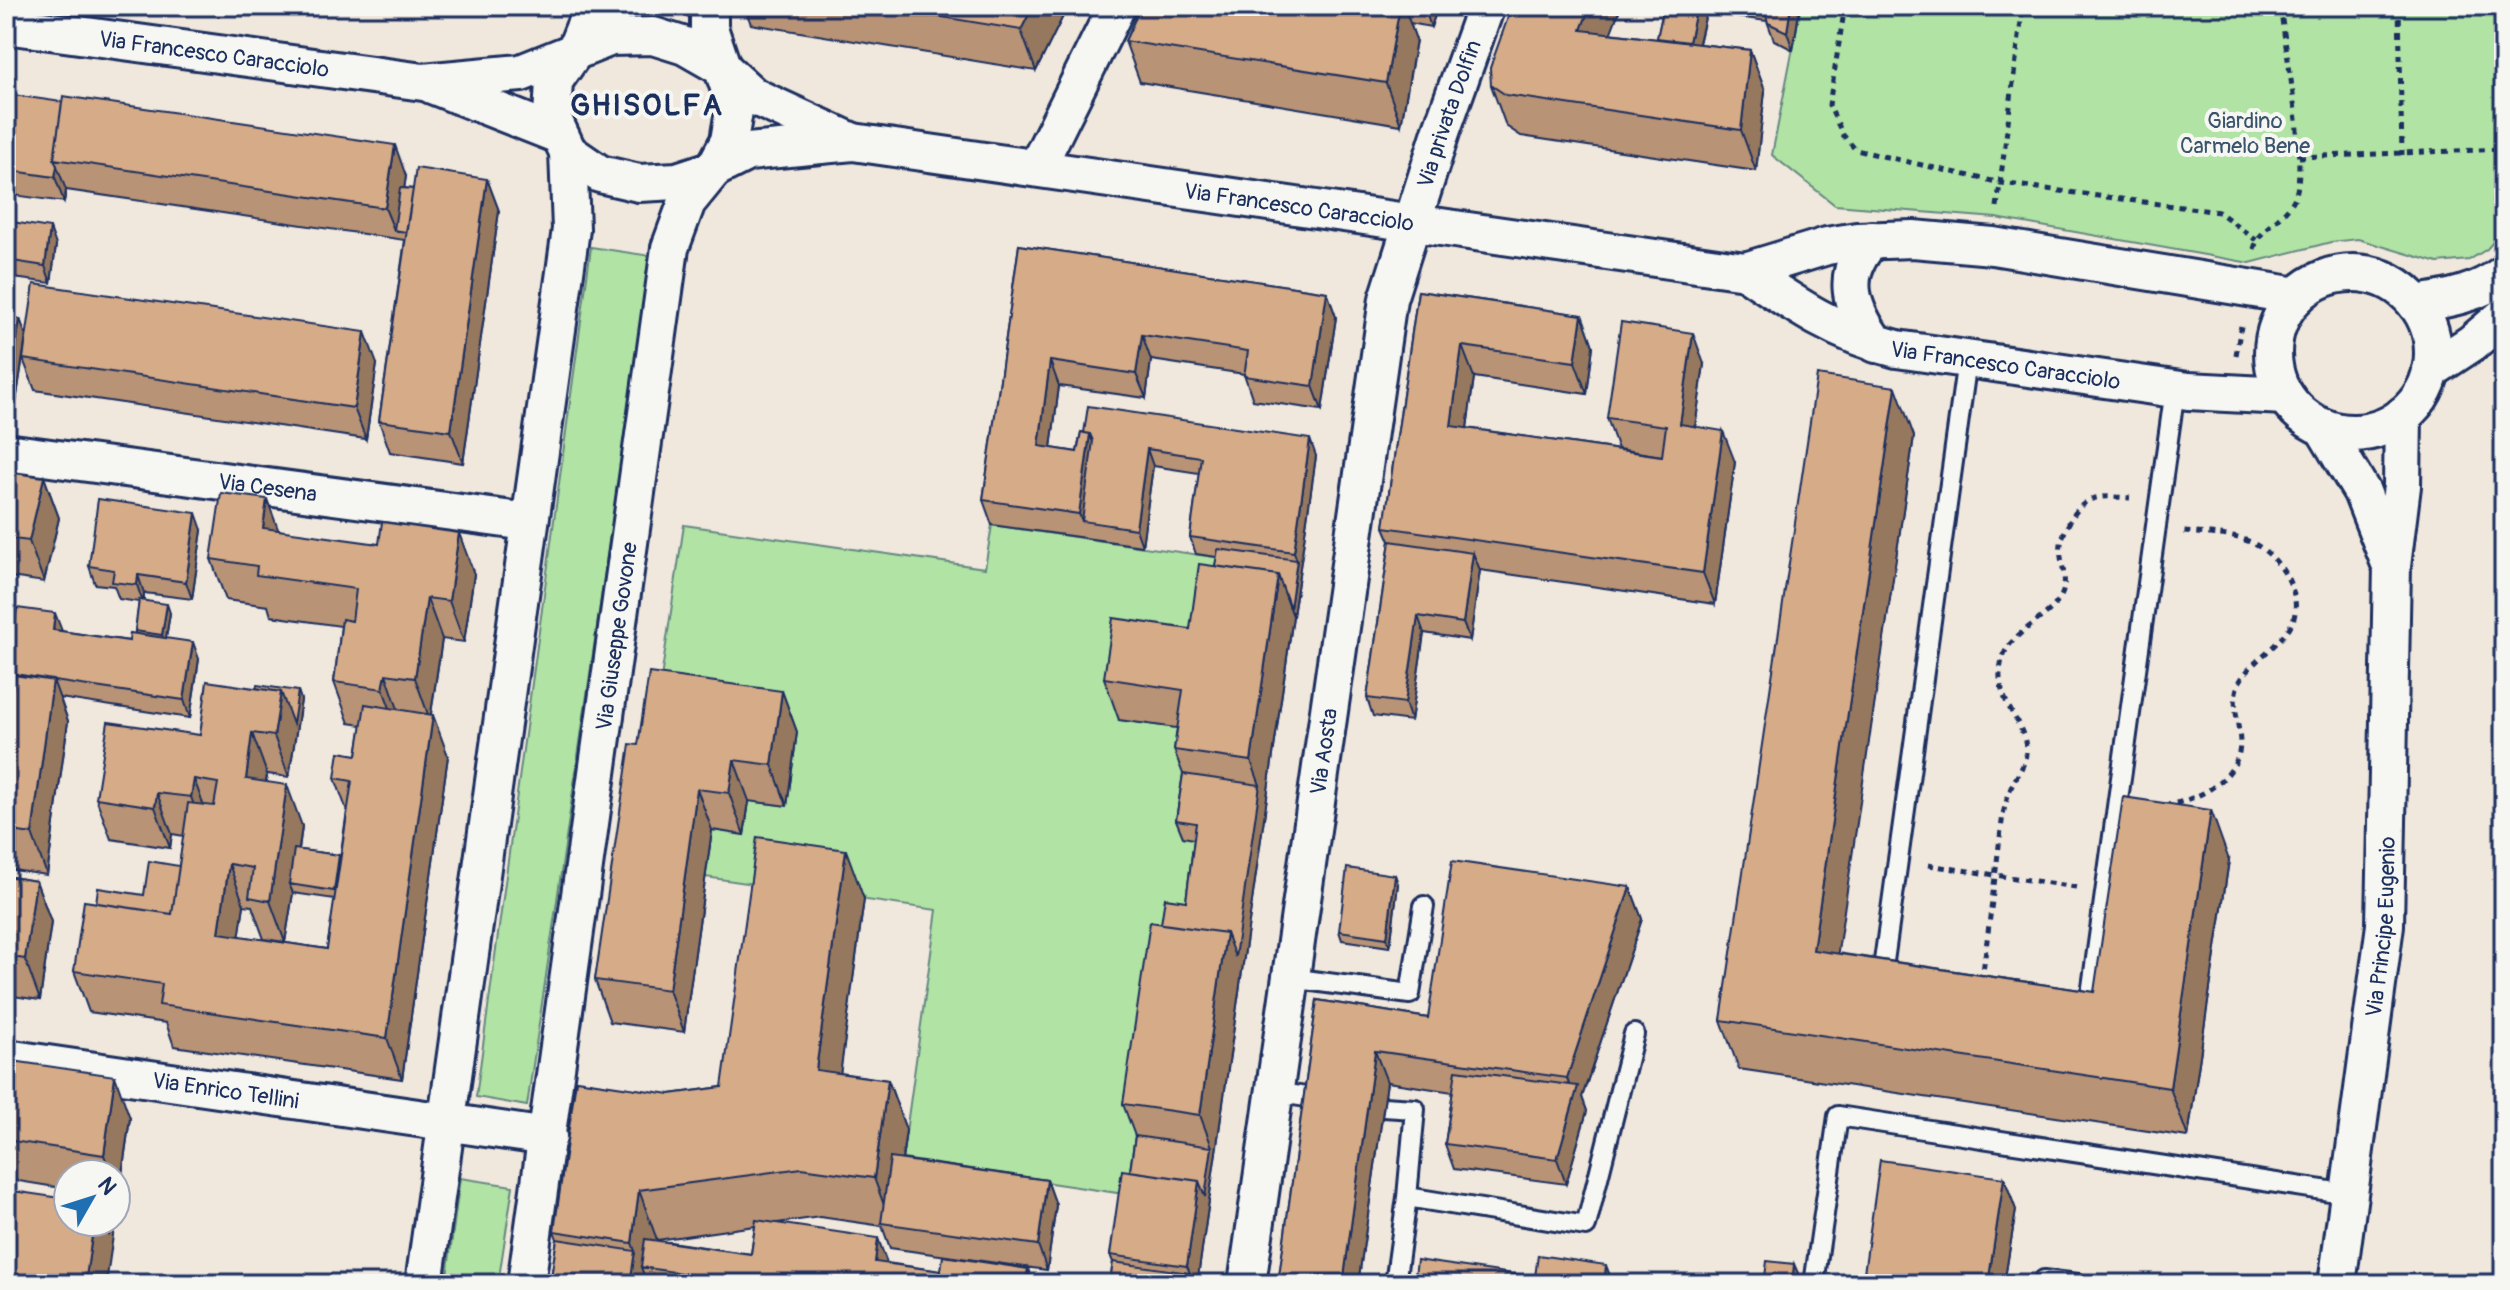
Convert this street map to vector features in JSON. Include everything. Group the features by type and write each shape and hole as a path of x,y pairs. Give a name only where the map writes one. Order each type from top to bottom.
{"street":[{"path":"424,1284 571,229 563,144 552,117 554,81 575,51 593,6"},
{"name":"Via Giuseppe Govone","path":"526,1284 670,248 687,202 714,169 729,141 735,105 709,28 709,6"},
{"path":"1037,167 1117,6"},
{"name":"Via privata Dolfin","path":"1414,221 1441,132 1486,6"},
{"name":"Via Francesco Caracciolo","path":"6,25 423,82 521,73 575,51"},
{"path":"575,51 611,37 653,36 685,46 720,66"},
{"name":"Via Francesco Caracciolo","path":"720,66 753,96 853,142"},
{"name":"Via Francesco Caracciolo","path":"423,82 563,144"},
{"name":"Via Francesco Caracciolo","path":"714,169 748,152 853,142 1414,221 1745,271 1823,322 1876,344 2175,389 2285,396"},
{"path":"563,144 600,174 639,183 677,181 714,169"},
{"name":"Via Aosta","path":"1247,1284 1388,299 1414,221"},
{"name":"Via Francesco Caracciolo","path":"1745,271 1792,254 1827,246 1913,239 1993,246 2297,296"},
{"path":"1872,240 1855,267 1851,288 1856,313 1876,344"},
{"path":"2285,396 2274,369 2274,338 2284,311 2312,284 2330,276 2358,273 2386,280 2402,290 2425,318 2433,352 2431,370 2420,395 2403,415"},
{"path":"2416,304 2451,299 2477,291 2504,274"},
{"path":"2431,370 2472,343 2504,316"},
{"name":"Via Principe Eugenio","path":"2285,396 2305,418 2344,432 2365,432 2385,426 2403,415"},
{"name":"Via Principe Eugenio","path":"2337,1284 2385,925 2392,566 2402,486 2403,415"},
{"name":"Via Principe Eugenio","path":"2323,427 2362,492 2392,566"},
{"name":"Via Cesena","path":"6,452 528,522"},
{"name":"Via Enrico Tellini","path":"6,1058 548,1137"}],"lane":[{"path":"1894,991 1880,989 1967,360"},
{"path":"2072,1016 2087,1018 2175,389"},
{"path":"1290,978 1410,994 1424,906"},
{"path":"1407,1197 1586,1226 1634,1034"},
{"path":"1274,1092 1319,1099"},
{"path":"1383,1107 1415,1109 1395,1284"},
{"path":"1814,1284 1838,1116 2349,1194"},
{"path":"2043,1284 2044,1280 2078,1284"}],"path":[{"path":"1845,6 1829,105 1843,135 1856,150 2001,183 2219,212 2256,240"},
{"path":"1993,246 2023,6"},
{"path":"2252,254 2256,240 2295,198 2299,183 2299,157 2280,6"},
{"path":"2399,6 2402,155"},
{"path":"2299,157 2504,149"},
{"path":"1980,991 2003,814 2027,750 2004,699 1999,676 2002,657 2011,644 2059,600 2065,576 2060,540 2078,506 2092,498 2108,496 2159,500"},
{"path":"2118,796 2166,805 2199,795 2225,777 2240,749 2237,688 2245,673 2283,636 2293,621 2296,602 2292,585 2260,547 2246,540 2155,528"},
{"path":"1897,861 2105,892"}],"green space":[{"name":"Giardino Carmelo Bene","path":"1801,6 2504,6 2504,140 2492,201 2504,213 2499,235 2487,249 2469,260 2438,263 2358,239 2331,242 2250,263 1996,218 1835,205 1772,155"},
{"path":"591,247 651,256 527,1106 476,1097"},
{"path":"684,525 985,568 992,525 1221,558 1205,670 1120,720 1198,731 1203,840 1131,1195 902,1161 937,910 705,877 712,830 744,834 749,801 787,806 645,785"},
{"path":"460,1178 513,1186 498,1284 446,1284"}],"building":[{"path":"875,6 1033,6 1021,30"},
{"path":"1141,6 1400,6 1386,83 1125,41"},
{"path":"1404,6 1426,6 1425,10"},
{"path":"1512,6 1590,6 1581,30 1750,50 1741,130 1506,95 1491,85 1490,68"},
{"path":"1664,6 1697,6 1689,42 1657,38"},
{"path":"1764,6 1791,6 1787,32 1768,23"},
{"path":"6,94 62,102 54,159 57,166 55,177 6,170"},
{"path":"63,96 395,145 385,208 54,159"},
{"path":"416,168 487,179 451,431 379,421"},
{"path":"400,188 413,189 406,232 394,230"},
{"path":"6,221 50,228 45,266 6,260"},
{"path":"1019,245 1327,292 1313,386 1244,376 1248,351 1142,335 1136,374 1050,361 1039,446 1077,452 1081,432 1090,434 1079,514 983,500"},
{"path":"34,284 365,332 354,408 23,359"},
{"path":"1418,291 1582,315 1575,362 1462,346 1451,426 1662,456 1666,426 1607,418 1621,322 1693,333 1680,424 1723,431 1703,573 1384,527"},
{"path":"6,317 20,319 8,397 6,397"},
{"path":"1817,375 1896,387 1813,950 2094,992 2123,797 2211,810 2170,1088 1721,1020"},
{"path":"1088,406 1310,439 1294,552 1190,537 1201,457 1147,449 1136,529 1082,521 1093,441 1090,434 1084,433"},
{"path":"6,472 44,477 29,541 6,538"},
{"path":"221,493 267,499 263,528 379,544 382,522 459,533 449,601 427,598 415,678 386,674 383,689 334,682 342,619 352,621 356,589 256,575 257,566 211,559"},
{"path":"98,499 196,513 186,582 138,575 137,585 112,582 114,570 89,566"},
{"path":"1390,541 1473,553 1463,623 1418,616 1405,703 1367,698"},
{"path":"1218,549 1297,560 1290,608 1278,575 1215,566"},
{"path":"1199,564 1278,575 1251,761 1174,750 1183,690 1104,678 1113,618 1190,629"},
{"path":"139,600 167,604 162,635 135,631"},
{"path":"17,608 55,613 53,630 129,641 130,633 193,642 184,700 6,674 6,619 15,621"},
{"path":"649,673 782,691 772,765 734,760 729,793 697,789 669,990 595,980 630,744 638,745"},
{"path":"15,674 53,680 32,834 6,830 6,730"},
{"path":"207,681 281,692 274,736 252,733 246,779 287,785 270,901 249,897 253,868 229,864 219,933 327,949 352,781 335,778 339,752 357,755 365,704 433,715 387,1038 159,1005 162,984 74,971 84,901 172,914 188,803 214,806 218,783 194,779 191,797 157,793 155,807 96,798 108,722 200,735"},
{"path":"257,685 298,691 293,724 281,692 256,688"},
{"path":"1183,774 1260,785 1235,957 1226,933 1161,924 1165,898 1186,901 1196,823 1176,820"},
{"path":"757,837 846,850 816,1070 888,1080 874,1178 802,1168 639,1190 632,1243 554,1231 576,1080 670,1094 722,1087"},
{"path":"294,849 339,855 334,891 289,884"},
{"path":"149,861 179,866 172,914 96,903 98,888 144,895"},
{"path":"1452,861 1630,887 1567,1078 1375,1051 1343,1284 1278,1284 1317,1000 1428,1018"},
{"path":"1347,868 1395,875 1387,938 1339,931"},
{"path":"6,876 36,881 25,959 6,956"},
{"path":"1150,922 1226,933 1200,1115 1123,1104"},
{"path":"6,1060 115,1076 104,1155 6,1140"},
{"path":"1456,1070 1578,1086 1557,1159 1445,1144"},
{"path":"1135,1136 1212,1147 1205,1197 1199,1181 1130,1171"},
{"path":"890,1158 1047,1180 1038,1245 881,1223"},
{"path":"1880,1160 2004,1178 1988,1284 1890,1284 1863,1280"},
{"path":"1122,1170 1199,1181 1187,1266 1110,1255"},
{"path":"6,1190 52,1197 52,1238 92,1238 85,1284 6,1284"},
{"path":"756,1220 878,1238 875,1262 941,1271 939,1284 727,1284 727,1280 641,1267 645,1239 751,1254"},
{"path":"557,1239 635,1251 630,1284 550,1284"},
{"path":"1538,1255 1606,1265 1604,1284 1534,1284"},
{"path":"943,1256 1028,1269 1025,1284 939,1284"},
{"path":"1417,1260 1520,1275 1519,1284 1414,1284"},
{"path":"1767,1261 1794,1264 1792,1284 1764,1284"},
{"path":"1113,1262 1190,1273 1188,1284 1110,1281"},
{"path":"1098,1279 1130,1284 1097,1284"}],"district":[{"name":"GHISOLFA","path":"647,105"}]}
